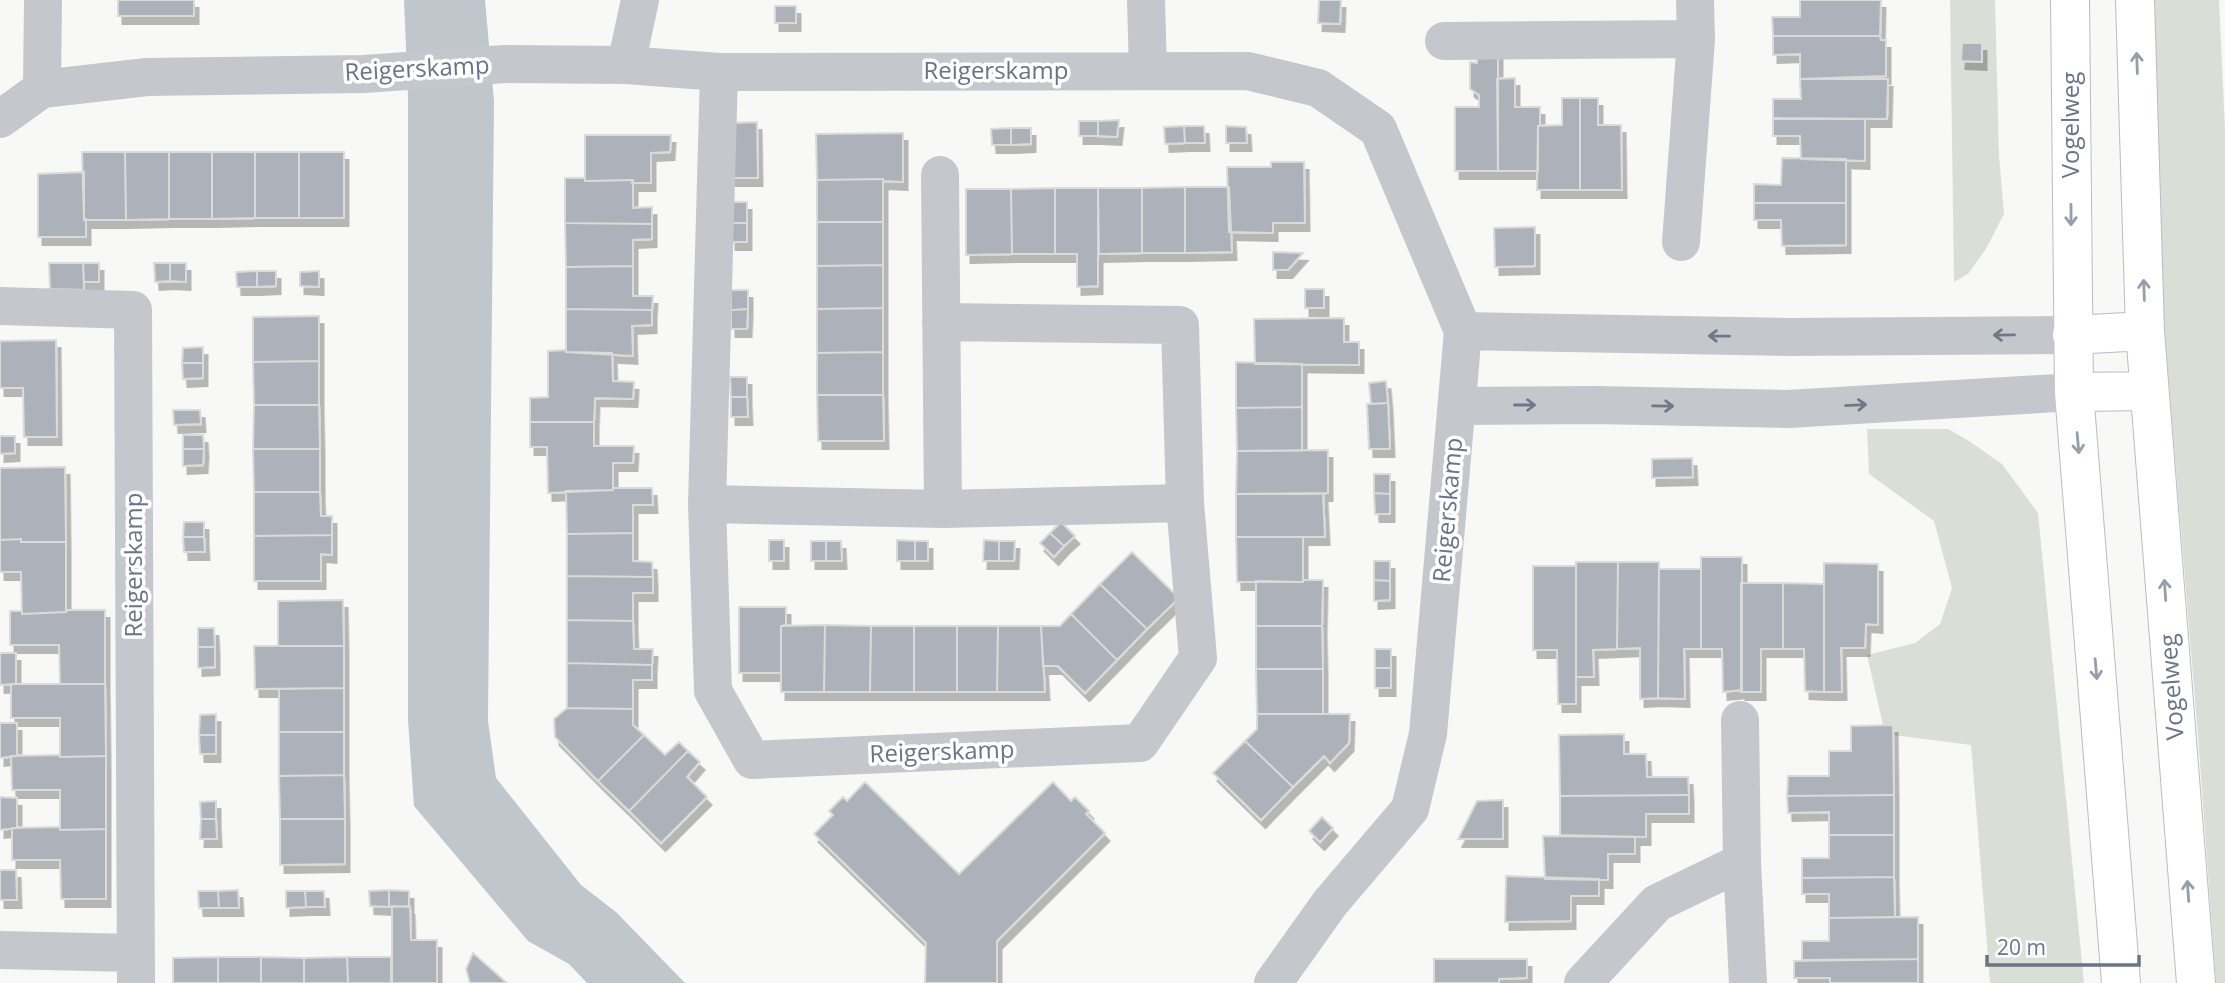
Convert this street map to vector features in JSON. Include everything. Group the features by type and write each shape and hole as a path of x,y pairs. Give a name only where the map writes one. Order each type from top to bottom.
{"street":[{"path":"42,89 43,0"},
{"path":"626,65 640,0"},
{"path":"1146,0 1148,71"},
{"path":"1681,242 1696,39 1695,0"},
{"name":"Vogelweg","path":"2070,0 2074,392 2120,983"},
{"name":"Vogelweg","path":"2135,0 2145,331 2196,983"},
{"path":"1444,41 1696,39"},
{"name":"Reigerskamp","path":"0,119 42,89 147,77 364,74 505,64 626,65 719,72 1248,71 1318,88 1378,129 1462,331 1428,734 1410,809 1330,903 1273,983"},
{"name":"Reigerskamp","path":"719,72 707,504 713,691 752,760 1140,743 1198,658 1185,503 1180,325 941,321"},
{"path":"940,175 943,509"},
{"name":"Reigerskamp","path":"0,306 133,310 136,968 0,950"},
{"path":"1462,331 1787,337 2072,335 2145,331"},
{"path":"2074,392 2149,391"},
{"name":"Reigerskamp","path":"1457,406 1595,405 1788,409 2074,392"},
{"path":"707,504 943,509 1185,503"},
{"path":"1740,720 1742,862 1748,983"},
{"path":"1583,983 1657,903 1742,862"}],"shaded area":[{"path":"404,0 485,0 494,101 488,721 496,778 581,885 616,912 685,983 587,983 569,964 528,941 414,806 408,720 408,97"},
{"path":"1950,0 1995,0 1999,155 2004,214 1986,249 1968,274 1954,282"},
{"path":"2146,0 2219,0 2225,130 2225,983 2216,983 2156,225"},
{"path":"1867,429 1948,429 2002,464 2038,513 2084,983 1990,983 1971,745 1885,734 1867,655 1915,643 1940,624 1952,588 1934,521 1869,474"}],"building":[{"path":"118,0 194,0 194,16 118,16"},
{"path":"1319,0 1341,0 1340,24 1318,23"},
{"path":"1800,0 1881,0 1880,36 1773,36 1772,17 1800,17"},
{"path":"775,6 796,6 796,23 775,23"},
{"path":"1773,36 1880,36 1881,40 1886,40 1886,76 1800,79 1800,54 1773,55"},
{"path":"1498,43 1498,171 1455,171 1455,107 1479,107 1479,95 1470,89 1470,62 1477,63 1477,44"},
{"path":"1962,43 1982,43 1982,62 1961,61"},
{"path":"1515,78 1515,107 1540,107 1538,171 1498,171 1497,79"},
{"path":"1800,79 1888,79 1887,119 1773,118 1773,99 1801,99"},
{"path":"1562,98 1580,98 1580,190 1537,190 1538,126 1562,125"},
{"path":"1580,98 1598,98 1598,125 1621,125 1622,190 1580,190"},
{"path":"1773,119 1865,119 1865,161 1801,159 1800,136 1773,136"},
{"path":"1119,120 1117,137 1098,136 1098,121"},
{"path":"1079,121 1098,121 1098,136 1079,136"},
{"path":"757,122 758,178 731,178 731,123"},
{"path":"1184,126 1185,143 1165,144 1164,127"},
{"path":"1184,126 1204,126 1205,143 1185,143"},
{"path":"1226,126 1246,127 1247,143 1226,143"},
{"path":"1011,128 1011,145 992,145 991,129"},
{"path":"1011,128 1031,128 1031,144 1011,145"},
{"path":"903,133 903,182 883,179 817,180 816,134"},
{"path":"585,135 671,135 670,152 651,153 651,183 632,183 633,180 585,181"},
{"path":"82,152 125,152 126,220 84,220"},
{"path":"125,152 169,152 169,219 126,220"},
{"path":"169,152 212,152 212,219 169,219"},
{"path":"212,152 255,152 255,218 212,219"},
{"path":"255,152 299,152 299,218 255,218"},
{"path":"299,152 344,152 344,218 299,218"},
{"path":"1782,158 1846,159 1846,203 1754,203 1754,184 1781,185"},
{"path":"1271,162 1304,162 1305,223 1273,223 1273,233 1229,232 1227,167 1271,167"},
{"path":"84,172 86,237 38,237 38,174"},
{"path":"565,178 585,178 585,181 633,180 633,208 652,207 652,224 565,223"},
{"path":"883,179 883,222 817,222 817,180"},
{"path":"1185,187 1185,253 1142,253 1142,188"},
{"path":"1185,187 1229,187 1232,252 1185,253"},
{"path":"1055,188 1055,254 1012,254 1011,189"},
{"path":"1055,188 1098,188 1098,286 1077,287 1077,254 1055,254"},
{"path":"1098,188 1142,188 1142,253 1099,254"},
{"path":"966,189 1011,189 1012,254 966,255"},
{"path":"731,202 747,202 747,223 731,223"},
{"path":"1754,203 1846,203 1846,245 1782,246 1781,220 1754,220"},
{"path":"817,222 883,222 883,265 817,266"},
{"path":"565,223 652,224 652,239 633,240 633,266 566,267"},
{"path":"731,223 747,223 747,242 731,242"},
{"path":"1535,227 1535,266 1495,267 1494,228"},
{"path":"1273,252 1303,253 1288,270 1273,270"},
{"path":"49,263 83,263 84,290 50,289"},
{"path":"83,263 99,263 99,282 84,282"},
{"path":"154,263 170,263 170,281 155,282"},
{"path":"170,263 186,263 186,282 170,281"},
{"path":"883,265 883,308 817,309 817,266"},
{"path":"633,266 633,296 653,296 652,310 566,309 566,267"},
{"path":"257,271 257,287 237,287 236,272"},
{"path":"257,271 276,271 276,286 257,287"},
{"path":"319,271 319,287 300,286 300,272"},
{"path":"1305,289 1324,289 1324,308 1305,308"},
{"path":"731,290 748,290 748,309 731,310"},
{"path":"883,308 883,352 817,353 817,309"},
{"path":"566,309 652,310 652,325 632,326 633,356 566,352"},
{"path":"748,309 747,329 731,329 731,310"},
{"path":"319,316 319,361 253,362 253,317"},
{"path":"1344,318 1344,342 1359,342 1359,365 1255,364 1254,319"},
{"path":"56,340 57,437 24,437 23,388 0,388 0,341"},
{"path":"203,347 203,363 182,363 183,348"},
{"path":"548,351 612,353 613,381 634,382 633,399 595,398 594,422 530,422 530,398 548,397"},
{"path":"883,352 883,395 817,395 817,353"},
{"path":"319,361 319,405 254,405 253,362"},
{"path":"1236,362 1302,364 1302,407 1236,408"},
{"path":"182,363 203,363 203,378 183,379"},
{"path":"730,377 747,377 747,397 731,397"},
{"path":"1386,381 1388,403 1371,404 1369,383"},
{"path":"817,395 883,395 884,441 818,441"},
{"path":"731,397 747,397 748,417 731,417"},
{"path":"1388,403 1390,449 1369,449 1367,404"},
{"path":"254,405 319,405 320,449 253,449"},
{"path":"1302,407 1302,451 1237,451 1236,408"},
{"path":"173,410 200,410 201,424 174,425"},
{"path":"530,422 594,422 594,446 634,446 633,463 613,463 613,490 548,493 547,447 530,447"},
{"path":"183,435 203,435 204,449 183,449"},
{"path":"0,436 15,436 15,453 0,454"},
{"path":"183,449 204,449 203,465 183,466"},
{"path":"253,449 320,449 320,492 254,492"},
{"path":"1328,450 1328,493 1236,494 1237,451"},
{"path":"1692,458 1693,477 1652,478 1652,459"},
{"path":"65,467 66,542 0,540 0,468"},
{"path":"1374,474 1390,474 1390,494 1374,493"},
{"path":"652,488 653,505 633,505 633,533 567,534 566,491"},
{"path":"254,492 320,492 321,516 332,516 332,535 254,536"},
{"path":"1374,493 1390,494 1390,514 1375,514"},
{"path":"1236,494 1323,494 1325,537 1236,537"},
{"path":"184,522 204,522 204,537 183,537"},
{"path":"1061,522 1075,536 1064,546 1050,533"},
{"path":"633,533 633,561 652,562 653,577 567,576 567,534"},
{"path":"1050,533 1064,546 1054,557 1040,543"},
{"path":"332,535 332,555 321,554 321,581 254,581 254,536"},
{"path":"183,537 204,537 205,552 184,552"},
{"path":"1236,537 1303,537 1303,582 1237,582"},
{"path":"21,539 21,542 66,542 66,612 22,614 21,572 0,572 0,540"},
{"path":"769,540 784,540 784,561 769,561"},
{"path":"897,540 915,541 915,561 897,561"},
{"path":"984,540 999,541 999,561 983,561"},
{"path":"811,541 826,541 826,561 811,561"},
{"path":"826,541 841,541 842,561 826,561"},
{"path":"915,541 928,541 928,561 915,561"},
{"path":"999,541 1015,541 1014,561 999,561"},
{"path":"1132,552 1179,598 1147,629 1100,584"},
{"path":"1701,557 1742,557 1742,690 1723,692 1722,649 1701,649"},
{"path":"1374,561 1390,561 1390,581 1374,580"},
{"path":"1576,562 1618,562 1617,649 1593,650 1594,677 1576,677"},
{"path":"1618,562 1659,562 1658,698 1640,699 1640,648 1617,649"},
{"path":"1824,563 1878,564 1878,625 1866,624 1865,648 1841,648 1842,692 1824,692"},
{"path":"1533,566 1576,566 1576,704 1558,704 1557,650 1533,650"},
{"path":"1659,569 1701,569 1701,649 1684,649 1685,699 1658,698"},
{"path":"567,576 653,577 653,593 633,593 633,621 567,620"},
{"path":"1323,580 1322,626 1256,626 1256,581"},
{"path":"1374,580 1390,581 1390,600 1374,601"},
{"path":"1741,583 1783,583 1783,649 1761,649 1761,692 1741,692"},
{"path":"1783,583 1824,584 1824,692 1805,691 1804,649 1783,649"},
{"path":"1100,584 1147,629 1117,660 1071,614"},
{"path":"343,600 344,646 278,646 278,601"},
{"path":"739,607 786,607 786,625 781,626 781,673 739,673"},
{"path":"105,610 105,684 60,684 59,645 10,645 10,611 22,611 22,614"},
{"path":"1071,614 1117,660 1085,693 1058,666 1043,666 1041,626 1060,626"},
{"path":"567,620 633,621 634,649 653,649 652,665 567,663"},
{"path":"825,625 871,626 870,692 824,692"},
{"path":"825,625 824,692 781,692 781,626"},
{"path":"871,626 914,626 914,692 870,692"},
{"path":"914,626 957,626 957,692 914,692"},
{"path":"957,626 998,626 997,692 957,692"},
{"path":"998,626 1041,626 1045,692 997,692"},
{"path":"1256,626 1322,626 1323,669 1256,669"},
{"path":"198,628 214,628 215,647 198,647"},
{"path":"254,646 344,646 344,688 255,689"},
{"path":"198,647 215,647 215,667 198,668"},
{"path":"1375,649 1391,649 1391,668 1375,668"},
{"path":"0,653 16,653 16,684 0,685"},
{"path":"567,663 652,665 652,680 633,680 633,709 567,708"},
{"path":"1375,668 1391,668 1391,688 1375,688"},
{"path":"1256,669 1323,669 1323,714 1257,714"},
{"path":"11,684 105,684 106,756 60,757 60,718 11,718"},
{"path":"344,688 344,732 279,732 279,689"},
{"path":"567,708 633,709 633,725 644,735 598,781 555,737 554,719"},
{"path":"216,714 216,735 199,735 200,715"},
{"path":"1257,714 1350,714 1349,743 1330,763 1324,756 1293,787 1245,741 1257,729"},
{"path":"0,723 17,723 17,756 0,758"},
{"path":"1893,725 1894,795 1787,796 1788,776 1829,776 1829,751 1851,751 1851,726"},
{"path":"279,732 344,732 344,775 279,776"},
{"path":"1624,734 1624,754 1646,754 1647,777 1688,777 1689,795 1560,796 1559,735"},
{"path":"199,735 216,735 216,754 200,754"},
{"path":"644,735 665,755 679,742 688,751 629,811 598,781"},
{"path":"1245,741 1293,787 1261,820 1213,773"},
{"path":"688,751 700,762 687,777 707,797 661,843 629,811"},
{"path":"11,756 106,756 106,829 60,830 60,790 12,790"},
{"path":"344,775 345,819 280,819 279,776"},
{"path":"865,782 959,874 1053,782 1071,801 1075,797 1089,811 1086,814 1105,833 997,941 997,983 925,983 926,943 814,834 833,815 829,811 843,797 847,801"},
{"path":"1689,795 1689,814 1646,814 1646,837 1560,835 1560,796"},
{"path":"1894,795 1894,835 1829,835 1829,812 1788,813 1787,796"},
{"path":"0,797 17,798 17,828 0,830"},
{"path":"1503,800 1503,839 1458,839 1477,801"},
{"path":"216,801 216,819 201,819 200,802"},
{"path":"1322,817 1333,828 1320,842 1309,831"},
{"path":"201,819 216,819 217,839 200,839"},
{"path":"280,819 345,819 345,864 280,865"},
{"path":"60,827 60,830 106,829 106,899 61,899 60,860 12,860 12,828"},
{"path":"1829,835 1894,835 1894,877 1802,878 1802,858 1829,858"},
{"path":"1543,836 1635,837 1635,854 1608,854 1608,880 1545,879"},
{"path":"0,870 16,870 17,900 0,900"},
{"path":"1506,876 1599,879 1599,896 1571,896 1571,921 1505,922"},
{"path":"1894,877 1895,917 1829,918 1829,894 1802,894 1802,878"},
{"path":"238,890 239,908 219,908 218,891"},
{"path":"389,890 409,891 409,906 389,907"},
{"path":"389,890 389,907 370,906 369,891"},
{"path":"198,891 218,891 219,908 199,908"},
{"path":"286,891 305,891 306,907 286,908"},
{"path":"305,891 324,891 325,907 306,907"},
{"path":"392,906 410,907 411,940 437,940 437,983 392,983"},
{"path":"1918,917 1918,959 1802,960 1802,941 1829,941 1829,918"},
{"path":"473,953 507,983 470,983 466,969"},
{"path":"218,957 261,957 261,983 218,983"},
{"path":"218,957 218,983 173,983 173,958"},
{"path":"261,957 304,958 304,983 261,983"},
{"path":"347,957 348,983 304,983 304,958"},
{"path":"347,957 391,957 391,983 348,983"},
{"path":"1434,959 1527,959 1527,978 1499,979 1499,983 1434,983"},
{"path":"1918,959 1918,983 1830,983 1830,978 1794,978 1794,961"}]}
